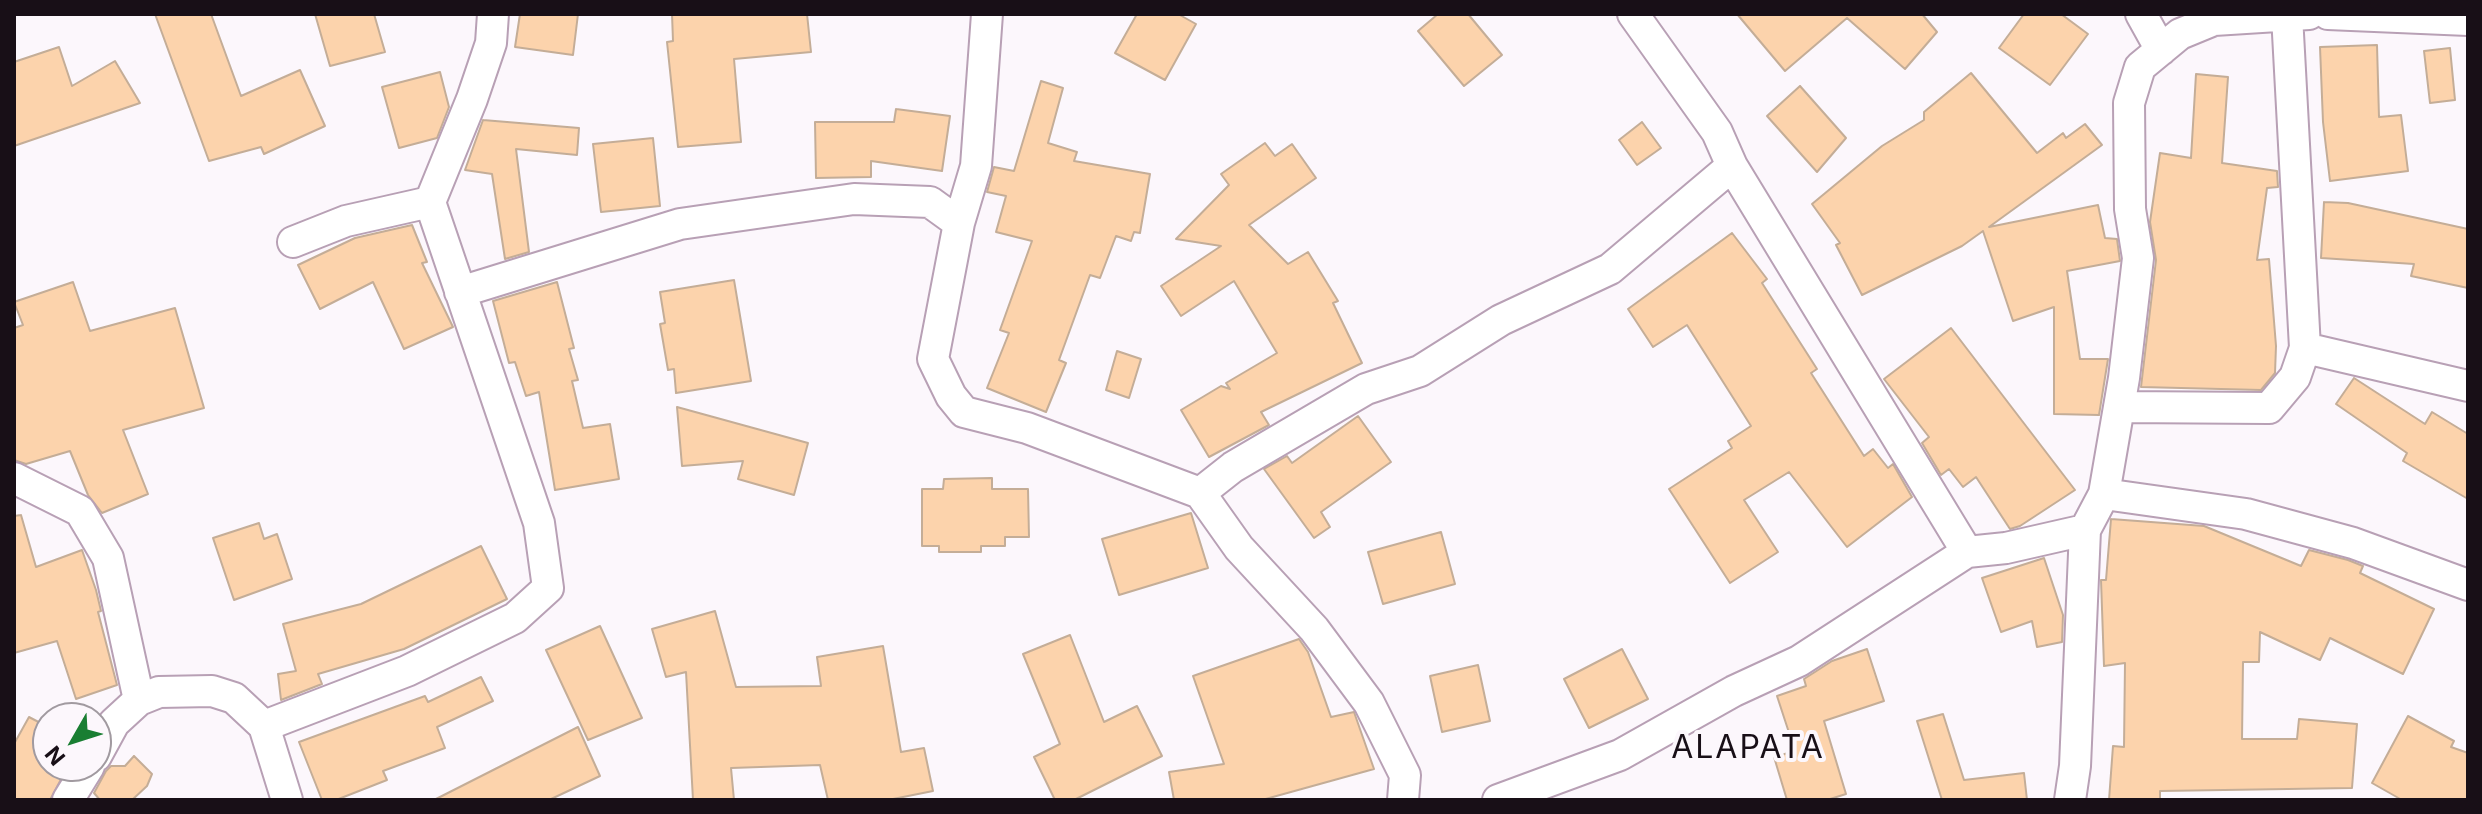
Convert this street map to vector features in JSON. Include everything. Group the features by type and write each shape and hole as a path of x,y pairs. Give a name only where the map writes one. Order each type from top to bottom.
{"street":[{"path":"264,726 421,665 515,618 548,588 539,523 430,202 491,43 493,14"},
{"path":"987,14 976,166 959,223 933,359 951,396 964,412 1027,428 1200,493 1239,548 1314,629 1369,703 1405,775 1403,800"},
{"path":"1633,14 1717,132 1732,166 1967,552"},
{"path":"2141,14 2161,50"},
{"path":"2328,14 2468,20"},
{"path":"2070,800 2075,766 2085,530 2104,494 2119,407 2138,258 2130,209 2129,103 2140,67 2180,34 2214,20 2298,15 2305,348 2295,377 2269,408 2119,407"},
{"path":"1200,493 1233,467 1366,389 1420,371 1501,320 1610,269 1732,166"},
{"path":"460,292 680,224 854,199 930,202 959,223"},
{"path":"293,242 346,221 430,202"},
{"path":"2305,348 2468,386"},
{"path":"14,478 80,511 108,558 139,700"},
{"path":"2104,494 2246,514 2353,543 2468,585"},
{"path":"1498,800 1620,755 1734,691 1799,661 1967,552 2006,548 2085,530"},
{"path":"112,727 139,700 159,692 212,691 234,698 264,726 287,800"},
{"path":"68,800 79,782"}],"building":[{"path":"155,14 211,14 241,96 300,70 325,126 264,154 261,147 209,161"},
{"path":"315,14 374,14 385,52 330,66"},
{"path":"520,14 578,14 573,55 515,47"},
{"path":"672,14 807,14 811,52 734,59 741,142 678,147 667,42 673,41"},
{"path":"1137,14 1178,14 1196,24 1165,80 1115,53"},
{"path":"1438,14 1468,14 1502,55 1464,86 1418,31"},
{"path":"1737,14 1922,14 1937,32 1905,69 1847,18 1785,71"},
{"path":"2024,14 2061,14 2088,34 2050,85 1999,48"},
{"path":"2377,45 2379,117 2401,115 2408,171 2330,181 2323,122 2320,47"},
{"path":"59,47 72,86 115,61 140,103 14,146 14,62"},
{"path":"2450,48 2455,100 2430,103 2424,51"},
{"path":"440,72 449,107 437,138 399,148 382,87"},
{"path":"1971,73 2037,153 2063,133 2066,138 2085,124 2102,145 1989,227 2098,205 2105,238 2117,239 2120,261 2067,271 2080,359 2108,359 2099,415 2054,414 2054,307 2013,321 1983,231 1962,246 1862,295 1836,245 1840,243 1812,204 1882,146 1924,120 1924,112"},
{"path":"2196,74 2228,77 2222,163 2277,171 2278,187 2267,188 2257,260 2269,259 2276,346 2275,373 2261,390 2141,387 2156,260 2150,222 2160,153 2191,158"},
{"path":"1041,81 1063,88 1048,143 1077,152 1074,161 1150,174 1140,233 1134,232 1131,241 1116,236 1100,278 1090,275 1059,360 1066,363 1046,412 987,388 1009,333 1000,330 1032,241 996,232 1006,196 987,192 994,167 1014,171"},
{"path":"1800,86 1846,138 1817,172 1767,116"},
{"path":"896,109 950,116 942,171 871,161 871,177 816,178 815,122 894,122"},
{"path":"483,120 579,128 577,155 516,149 529,252 505,259 492,174 465,170"},
{"path":"1642,122 1661,148 1637,165 1619,140"},
{"path":"653,138 660,206 601,212 593,144"},
{"path":"1265,143 1275,156 1292,144 1316,178 1249,225 1288,264 1308,252 1338,301 1333,303 1362,363 1261,412 1269,425 1209,457 1181,410 1221,386 1230,389 1226,383 1277,353 1234,281 1181,316 1161,286 1221,246 1176,239 1229,185 1221,174"},
{"path":"2324,202 2348,203 2468,229 2468,288 2411,276 2414,264 2321,258"},
{"path":"412,225 427,262 422,263 453,327 404,349 373,282 320,309 298,265 355,238"},
{"path":"1732,233 1767,279 1762,283 1817,369 1811,373 1864,456 1873,449 1888,468 1893,464 1912,497 1847,547 1789,472 1744,500 1778,552 1730,583 1669,489 1732,448 1728,441 1751,426 1687,325 1653,347 1628,309"},
{"path":"734,280 751,381 676,393 674,369 668,370 660,324 665,323 660,292"},
{"path":"73,282 90,331 175,308 204,408 123,430 148,494 102,513 88,495 70,451 26,464 14,460 14,328 23,325 14,302"},
{"path":"557,282 574,348 569,349 578,380 572,381 583,428 610,424 619,479 555,490 539,392 526,396 515,362 509,363 493,301"},
{"path":"1951,328 2075,490 2020,526 2010,529 1976,477 1963,487 1949,469 1941,475 1922,443 1929,437 1884,379"},
{"path":"1117,351 1141,359 1129,398 1106,390"},
{"path":"2354,378 2425,424 2432,412 2468,434 2468,499 2403,461 2407,453 2336,404"},
{"path":"677,407 808,443 794,495 738,479 743,461 682,466"},
{"path":"1358,416 1391,462 1321,512 1330,527 1314,538 1264,469 1287,456 1292,463"},
{"path":"992,478 992,489 1028,489 1029,537 1005,537 1005,546 981,546 981,552 939,552 939,546 922,546 922,489 943,489 944,479"},
{"path":"1191,513 1208,568 1119,595 1102,539"},
{"path":"21,515 36,567 82,550 96,590 101,611 98,612 117,685 76,699 57,641 14,653 14,516"},
{"path":"2111,519 2204,526 2301,566 2309,550 2348,560 2363,566 2360,573 2434,609 2403,674 2330,638 2320,660 2260,632 2259,662 2243,662 2242,739 2297,739 2299,719 2357,724 2352,788 2160,791 2160,800 2109,800 2113,746 2124,747 2125,663 2104,666 2101,580 2106,580"},
{"path":"259,523 264,539 277,534 292,579 234,600 213,538"},
{"path":"1441,532 1455,584 1383,604 1368,552"},
{"path":"481,546 507,599 404,649 318,674 322,684 281,700 278,674 296,671 283,624 361,604"},
{"path":"2044,558 2063,615 2062,642 2037,647 2032,621 2001,632 1982,578"},
{"path":"715,611 736,687 821,686 817,657 883,646 901,752 924,748 933,791 888,800 828,800 820,765 731,768 734,800 693,800 686,672 666,677 652,629"},
{"path":"600,626 642,718 588,740 546,650"},
{"path":"1070,635 1104,722 1137,706 1162,756 1074,800 1055,800 1034,757 1060,744 1023,654"},
{"path":"1299,639 1308,652 1331,717 1354,712 1374,769 1262,800 1174,800 1169,772 1224,764 1193,676"},
{"path":"1622,649 1648,699 1589,728 1564,679"},
{"path":"1867,649 1884,701 1824,721 1846,794 1827,800 1787,800 1774,757 1795,751 1777,696 1806,686 1804,679 1832,661"},
{"path":"1478,665 1490,721 1442,732 1430,676"},
{"path":"481,677 493,701 437,727 445,748 383,771 387,780 336,800 322,800 299,742 425,696 428,702"},
{"path":"1943,714 1964,780 2024,773 2027,800 1942,800 1917,721"},
{"path":"2408,716 2454,741 2451,747 2468,753 2468,800 2402,800 2372,783"},
{"path":"29,717 32,719 32,782 60,782 50,800 14,800 14,744"},
{"path":"578,727 600,776 549,800 434,800"},
{"path":"134,756 152,774 147,786 132,800 100,800 94,793 100,782 112,782 112,766 125,766"}],"district":[{"name":"ALAPATA","path":"1748,748"}]}
